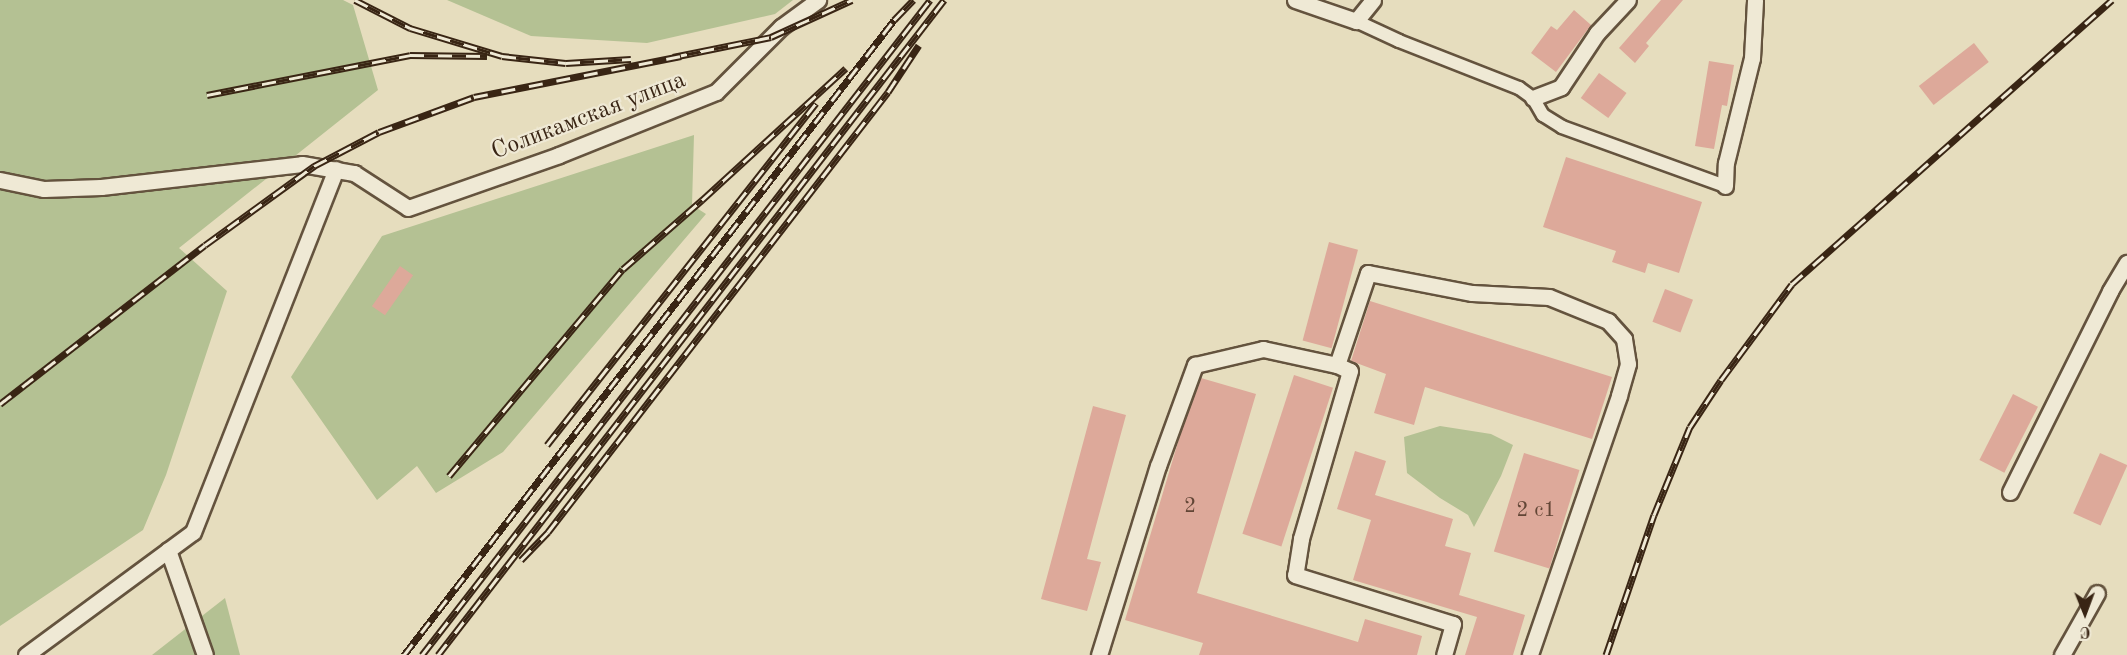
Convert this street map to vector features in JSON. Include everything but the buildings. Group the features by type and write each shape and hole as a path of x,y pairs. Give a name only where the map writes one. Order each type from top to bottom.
{"street":[{"name":"Соликамская улица","path":"336,170 354,173 408,208 559,155 716,92 781,27 818,0"},
{"path":"1295,0 1356,21 1519,88 1533,98 1543,115 1562,127 1725,186 1726,164 1752,58 1755,0"},
{"path":"1356,21 1373,0"},
{"path":"1533,98 1561,87 1597,33 1628,0"},
{"path":"0,180 45,189 90,187 302,164 336,170 193,532 26,655"},
{"path":"2010,492 2110,291 2127,263"},
{"path":"1337,365 1368,273 1472,293 1549,297 1608,321 1624,339 1628,364 1619,396 1530,655"},
{"path":"1099,655 1158,466 1195,365 1263,349 1337,365 1350,371 1301,539 1295,575 1453,624 1444,655"},
{"path":"168,550 205,655"},
{"path":"2062,655 2097,593"}],"green space":[{"path":"0,0 343,0 353,5 378,90 179,248 227,291 166,475 143,530 0,626"},
{"path":"447,0 793,0 775,14 647,43 531,36"},
{"path":"694,135 692,205 706,214 503,452 436,493 417,466 377,500 291,377 382,236"},
{"path":"1440,426 1491,434 1513,445 1501,476 1474,527 1468,515 1440,498 1407,473 1404,437"},
{"path":"225,598 240,655 152,655"}],"railway":[{"path":"355,0 410,28 502,56 566,63 631,59"},
{"path":"673,57 771,37 852,0"},
{"path":"404,655 894,20 913,0"},
{"path":"422,655 930,0"},
{"path":"438,655 944,0"},
{"path":"1606,655 1654,515 1690,427 1721,380 1792,284 2112,0"},
{"path":"521,560 548,532 888,92 919,45"},
{"path":"207,95 410,55 487,56"},
{"path":"0,404 205,245 314,166 379,132 474,97 681,56"},
{"path":"449,476 623,269 846,68"},
{"path":"547,445 816,103"}]}
